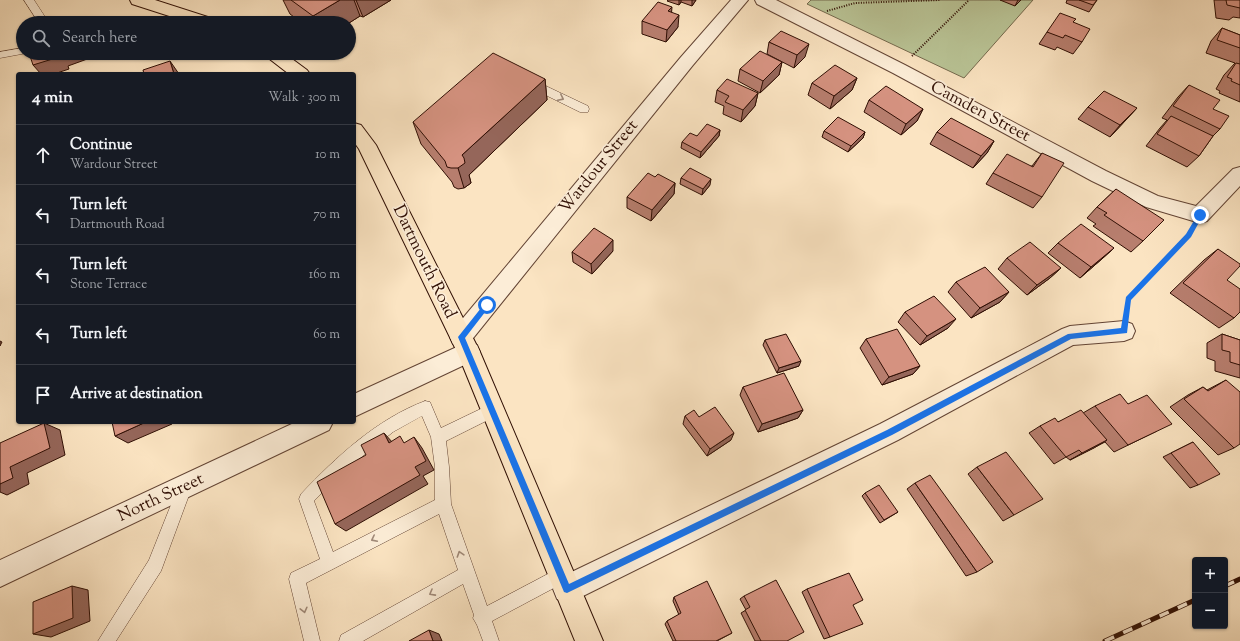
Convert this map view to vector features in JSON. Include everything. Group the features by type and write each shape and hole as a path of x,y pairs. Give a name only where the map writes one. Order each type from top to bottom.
{"main road":[{"path":"138,0 187,16"},
{"path":"282,60 298,72"},
{"name":"Dartmouth Road","path":"356,132 367,145 465,344 590,641"}],"street":[{"name":"Wardour Street","path":"465,344 687,61 740,0"},
{"name":"Camden Street","path":"763,0 899,69 1099,176 1153,202 1200,215"},
{"path":"1200,215 1239,177"},
{"path":"564,582 889,432 1070,336 1124,331"},
{"path":"356,405 465,344"},
{"name":"North Street","path":"0,574 317,424"}],"lane":[{"path":"29,0 39,16"},
{"path":"0,55 16,52"},
{"path":"524,80 584,109"},
{"path":"329,562 306,499 335,470 388,427 425,407 438,437 442,467 443,504 481,618 491,641"},
{"path":"438,437 493,410"},
{"path":"106,641 155,565 185,486"},
{"path":"312,641 297,579 443,504"},
{"path":"347,641 466,574"},
{"path":"481,618 564,582"}],"path":[{"path":"798,18 856,4 940,0"},
{"path":"899,69 969,0"},
{"path":"1124,331 1128,299 1188,235 1200,215"}],"green space":[{"path":"811,0 1033,0 964,78 807,4"}],"building":[{"path":"291,0 340,0 313,16"},
{"path":"1079,0 1097,0 1093,5"},
{"path":"1226,0 1240,0 1240,8 1227,5"},
{"path":"658,2 672,7 668,11 679,15 667,30 642,21"},
{"path":"1060,13 1076,19 1073,22 1090,29 1082,42 1065,35 1063,38 1047,32"},
{"path":"1222,28 1240,35 1240,48 1217,40"},
{"path":"781,31 809,44 797,55 769,42"},
{"path":"760,51 782,62 763,81 740,69"},
{"path":"493,53 545,79 462,155 465,163 458,168 447,167 445,161 413,122"},
{"path":"31,60 49,60 33,65"},
{"path":"170,61 173,72 144,72 143,70"},
{"path":"1236,63 1240,64 1240,85 1231,81 1232,79 1227,77"},
{"path":"835,65 857,78 834,96 812,83"},
{"path":"727,79 758,93 743,110 725,102 729,96 717,90"},
{"path":"1189,85 1220,100 1213,109 1229,116 1220,129 1173,106"},
{"path":"886,86 923,109 906,124 869,100"},
{"path":"1104,91 1137,108 1120,125 1088,107"},
{"path":"1171,116 1213,136 1199,156 1157,134"},
{"path":"838,117 865,132 851,146 824,131"},
{"path":"951,118 994,141 981,156 937,132"},
{"path":"707,124 720,130 701,152 682,142 690,133 697,136"},
{"path":"1042,153 1064,163 1042,197 993,173 1007,154 1033,167"},
{"path":"690,168 711,179 703,189 681,178"},
{"path":"648,173 655,177 658,174 675,183 652,210 627,197"},
{"path":"1116,189 1164,220 1143,241 1104,215 1107,213 1097,207"},
{"path":"1081,224 1114,248 1091,267 1058,243"},
{"path":"594,228 613,240 591,264 572,252"},
{"path":"1030,242 1061,268 1037,285 1007,258"},
{"path":"1218,249 1240,264 1240,266 1227,280 1240,289 1240,312 1234,318 1183,283"},
{"path":"985,267 1009,292 980,308 956,282"},
{"path":"934,296 956,319 927,336 905,312"},
{"path":"897,329 920,366 889,377 866,339"},
{"path":"786,334 801,361 779,368 765,340"},
{"path":"1222,334 1240,340 1240,365 1230,362 1230,352 1222,350"},
{"path":"784,373 803,410 762,424 743,387"},
{"path":"1226,380 1240,392 1240,444 1234,448 1184,399 1203,387 1208,391"},
{"path":"1120,394 1128,404 1147,395 1172,424 1128,445 1095,406"},
{"path":"715,407 734,433 710,449 685,416 694,410 699,417"},
{"path":"1081,410 1107,440 1082,453 1079,450 1066,457 1040,426 1055,418 1058,422"},
{"path":"44,424 50,448 10,467 13,478 0,484 0,443"},
{"path":"112,424 142,424 115,436"},
{"path":"384,433 389,443 400,436 404,443 414,437 426,461 415,467 420,475 335,524 317,482 366,455 361,445"},
{"path":"1193,442 1220,474 1198,485 1171,453"},
{"path":"1006,452 1043,499 1014,515 977,467"},
{"path":"930,475 993,562 977,572 915,483"},
{"path":"879,485 898,512 884,520 865,493"},
{"path":"849,573 863,600 853,605 863,624 830,637 807,589"},
{"path":"776,580 804,632 787,641 761,641 745,610 750,607 744,596"},
{"path":"707,581 732,633 716,641 676,641 667,621 681,613 674,597"},
{"path":"72,586 73,618 33,634 33,602"},
{"path":"429,630 433,641 409,641"}],"railway":[{"path":"1228,585 1240,579"},
{"path":"1105,641 1192,601"}],"route":[{"path":"487,305 461,337 469,352 567,589 889,432 1070,336 1124,331 1128,299 1188,235 1200,215"}]}
